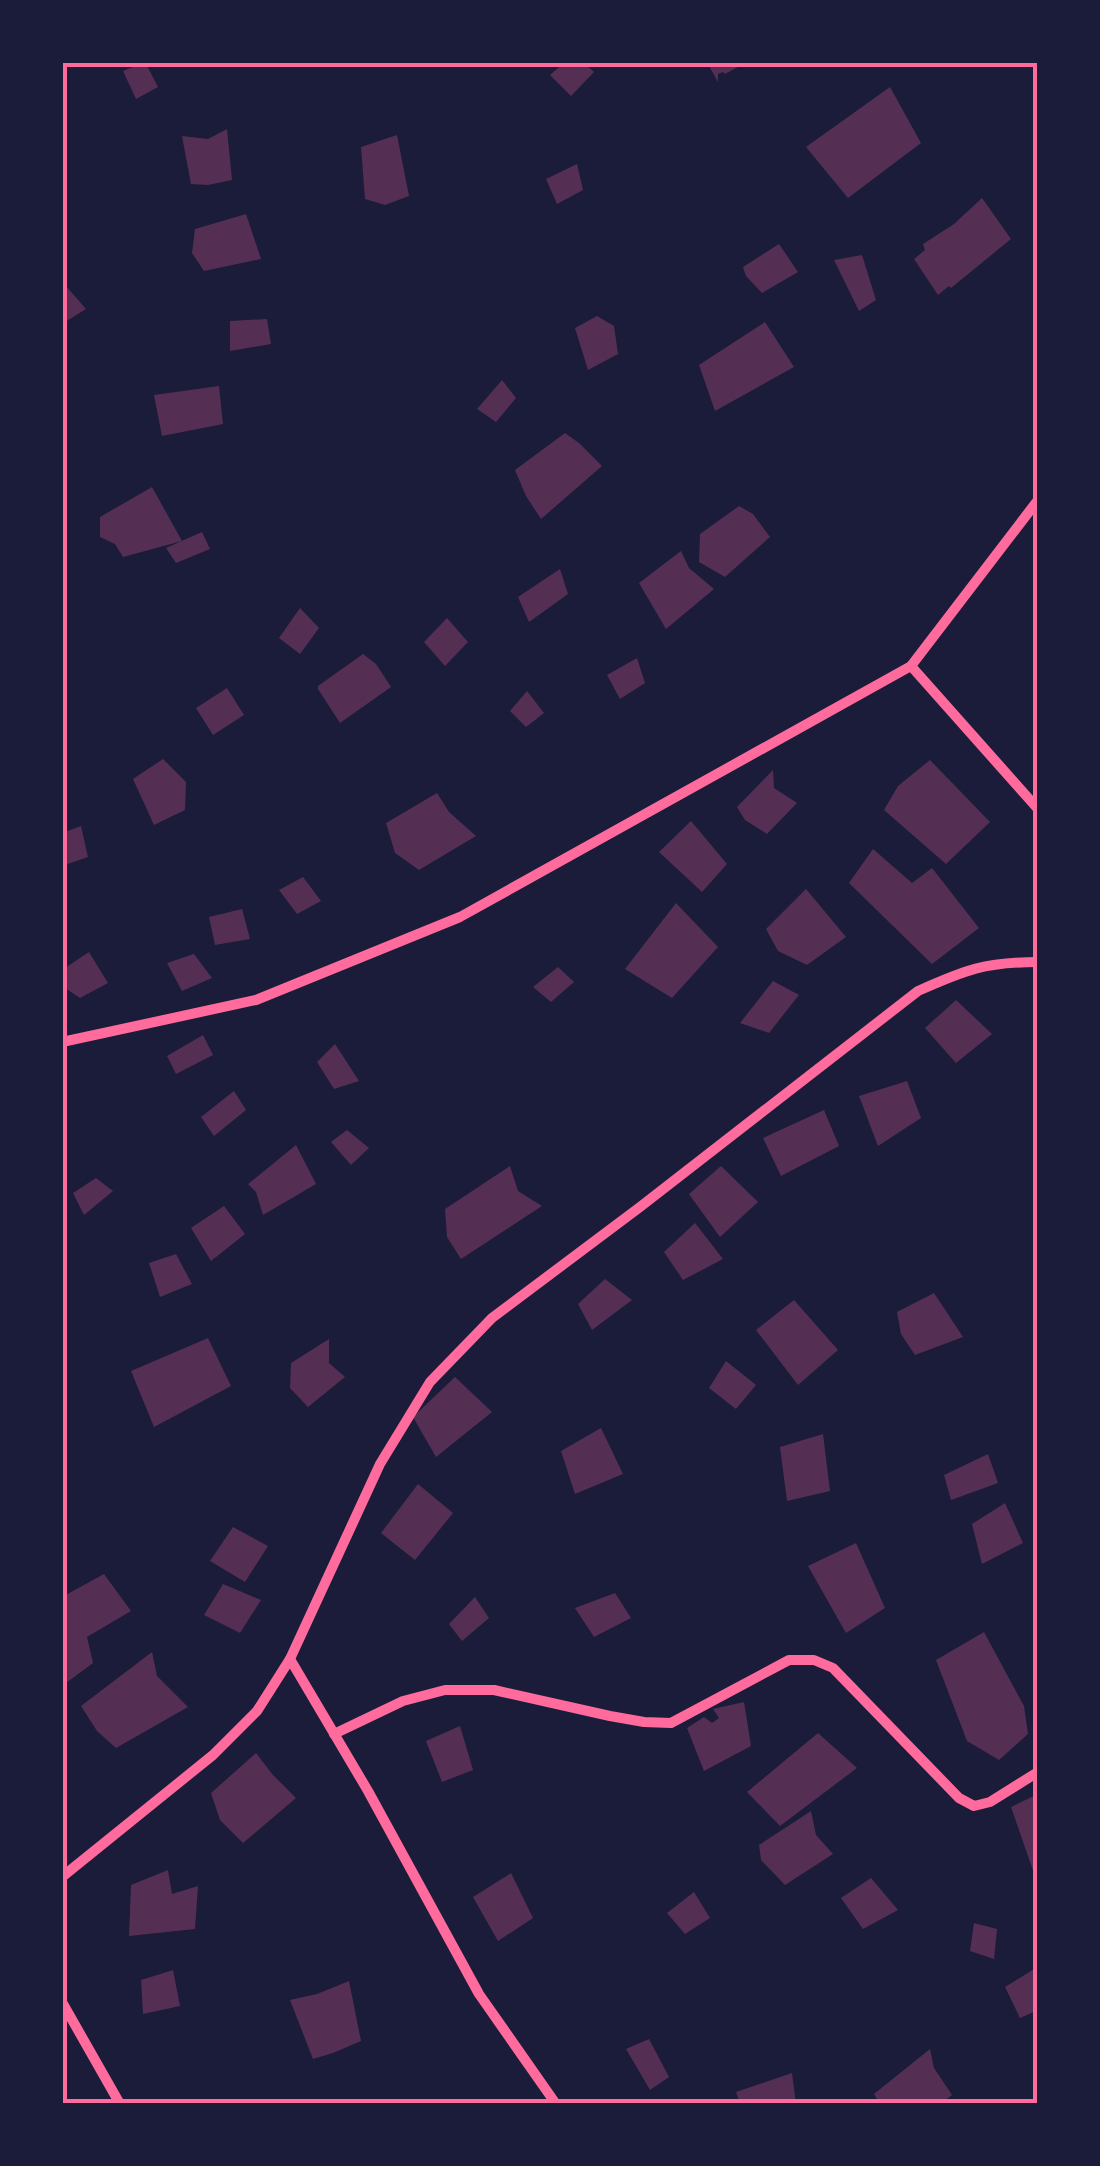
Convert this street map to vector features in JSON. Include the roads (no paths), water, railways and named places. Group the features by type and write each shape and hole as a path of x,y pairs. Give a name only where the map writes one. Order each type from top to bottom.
{"street":[{"path":"62,1042 256,1000 460,917 912,666 1038,500"},
{"path":"912,666 1038,809"},
{"path":"62,1877 213,1754 257,1711 290,1659 380,1464 430,1382 492,1318 918,991 966,969 1005,962 1038,962"},
{"path":"290,1659 480,1994 556,2104"},
{"path":"334,1734 403,1701 445,1690 494,1690 610,1716 671,1723 789,1660 814,1660 833,1668 959,1798 974,1806 990,1802 1038,1772"},
{"path":"62,2002 120,2104"}]}
